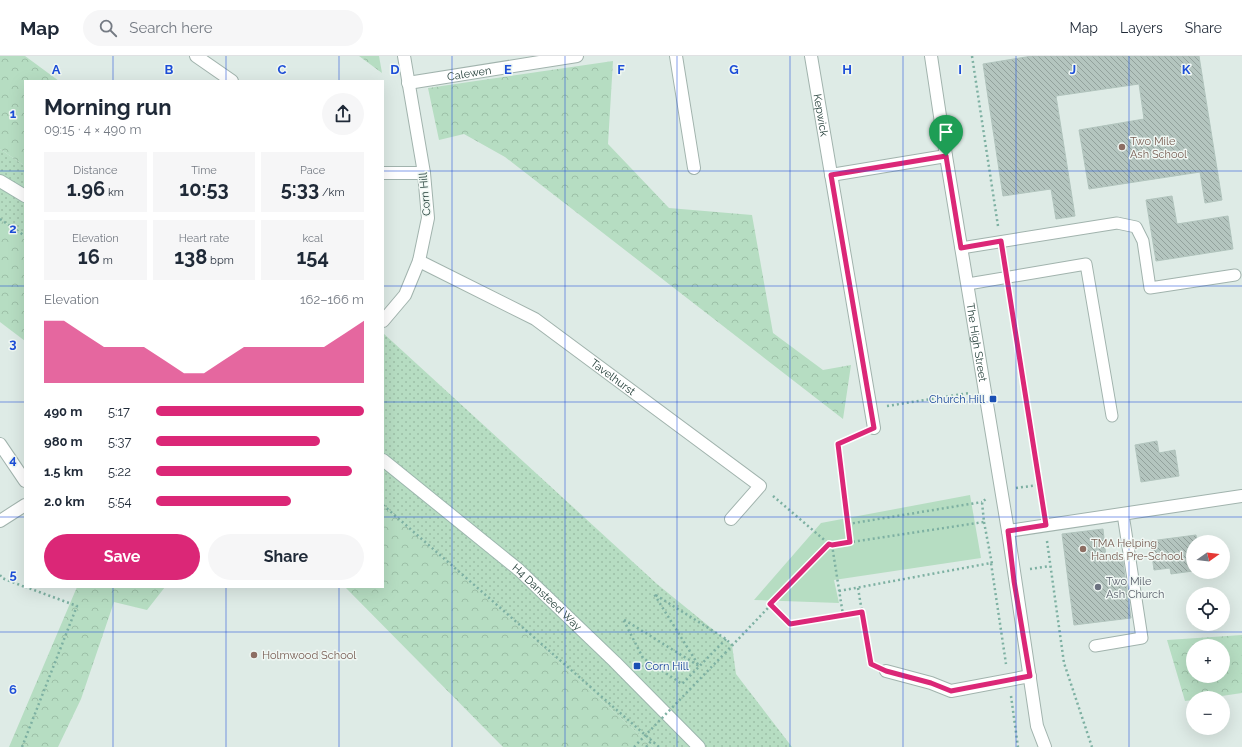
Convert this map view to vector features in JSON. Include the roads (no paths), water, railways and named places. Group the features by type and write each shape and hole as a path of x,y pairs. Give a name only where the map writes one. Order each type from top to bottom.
{"street":[{"path":"196,56 231,80"},
{"name":"Corn Hill","path":"384,320 405,295 419,261 428,218 424,174 404,56"},
{"name":"Calewen","path":"408,83 578,56"},
{"path":"676,56 694,168"},
{"name":"Kepwick","path":"811,56 874,428"},
{"name":"The High Street","path":"931,56 1000,490 1008,531 1014,581 1037,726 1045,747"},
{"path":"831,175 946,156"},
{"path":"384,173 424,174"},
{"path":"0,181 24,195"},
{"name":"Tavelhurst","path":"419,261 535,318 760,486 731,519"},
{"path":"0,444 24,480"},
{"name":"H4 Dansteed Way","path":"384,461 520,570 615,662 699,747"},
{"path":"1008,531 1242,496"},
{"path":"0,522 24,506"},
{"path":"886,671 931,683 951,691 1030,676"}],"lane":[{"path":"961,248 1117,223 1136,228 1143,241 1150,288 1235,275"},
{"path":"968,284 1086,264 1112,416"},
{"path":"1095,646 1142,638 1123,514"}],"place":[{"name":"Two Mile Ash School","path":"1122,147"},
{"name":"Church Hill","path":"993,399"},
{"name":"TMA Helping Hands Pre-School","path":"1083,549"},
{"name":"Two Mile Ash Church","path":"1098,587"},
{"name":"Holmwood School","path":"254,655"},
{"name":"Corn Hill","path":"637,666"}]}
